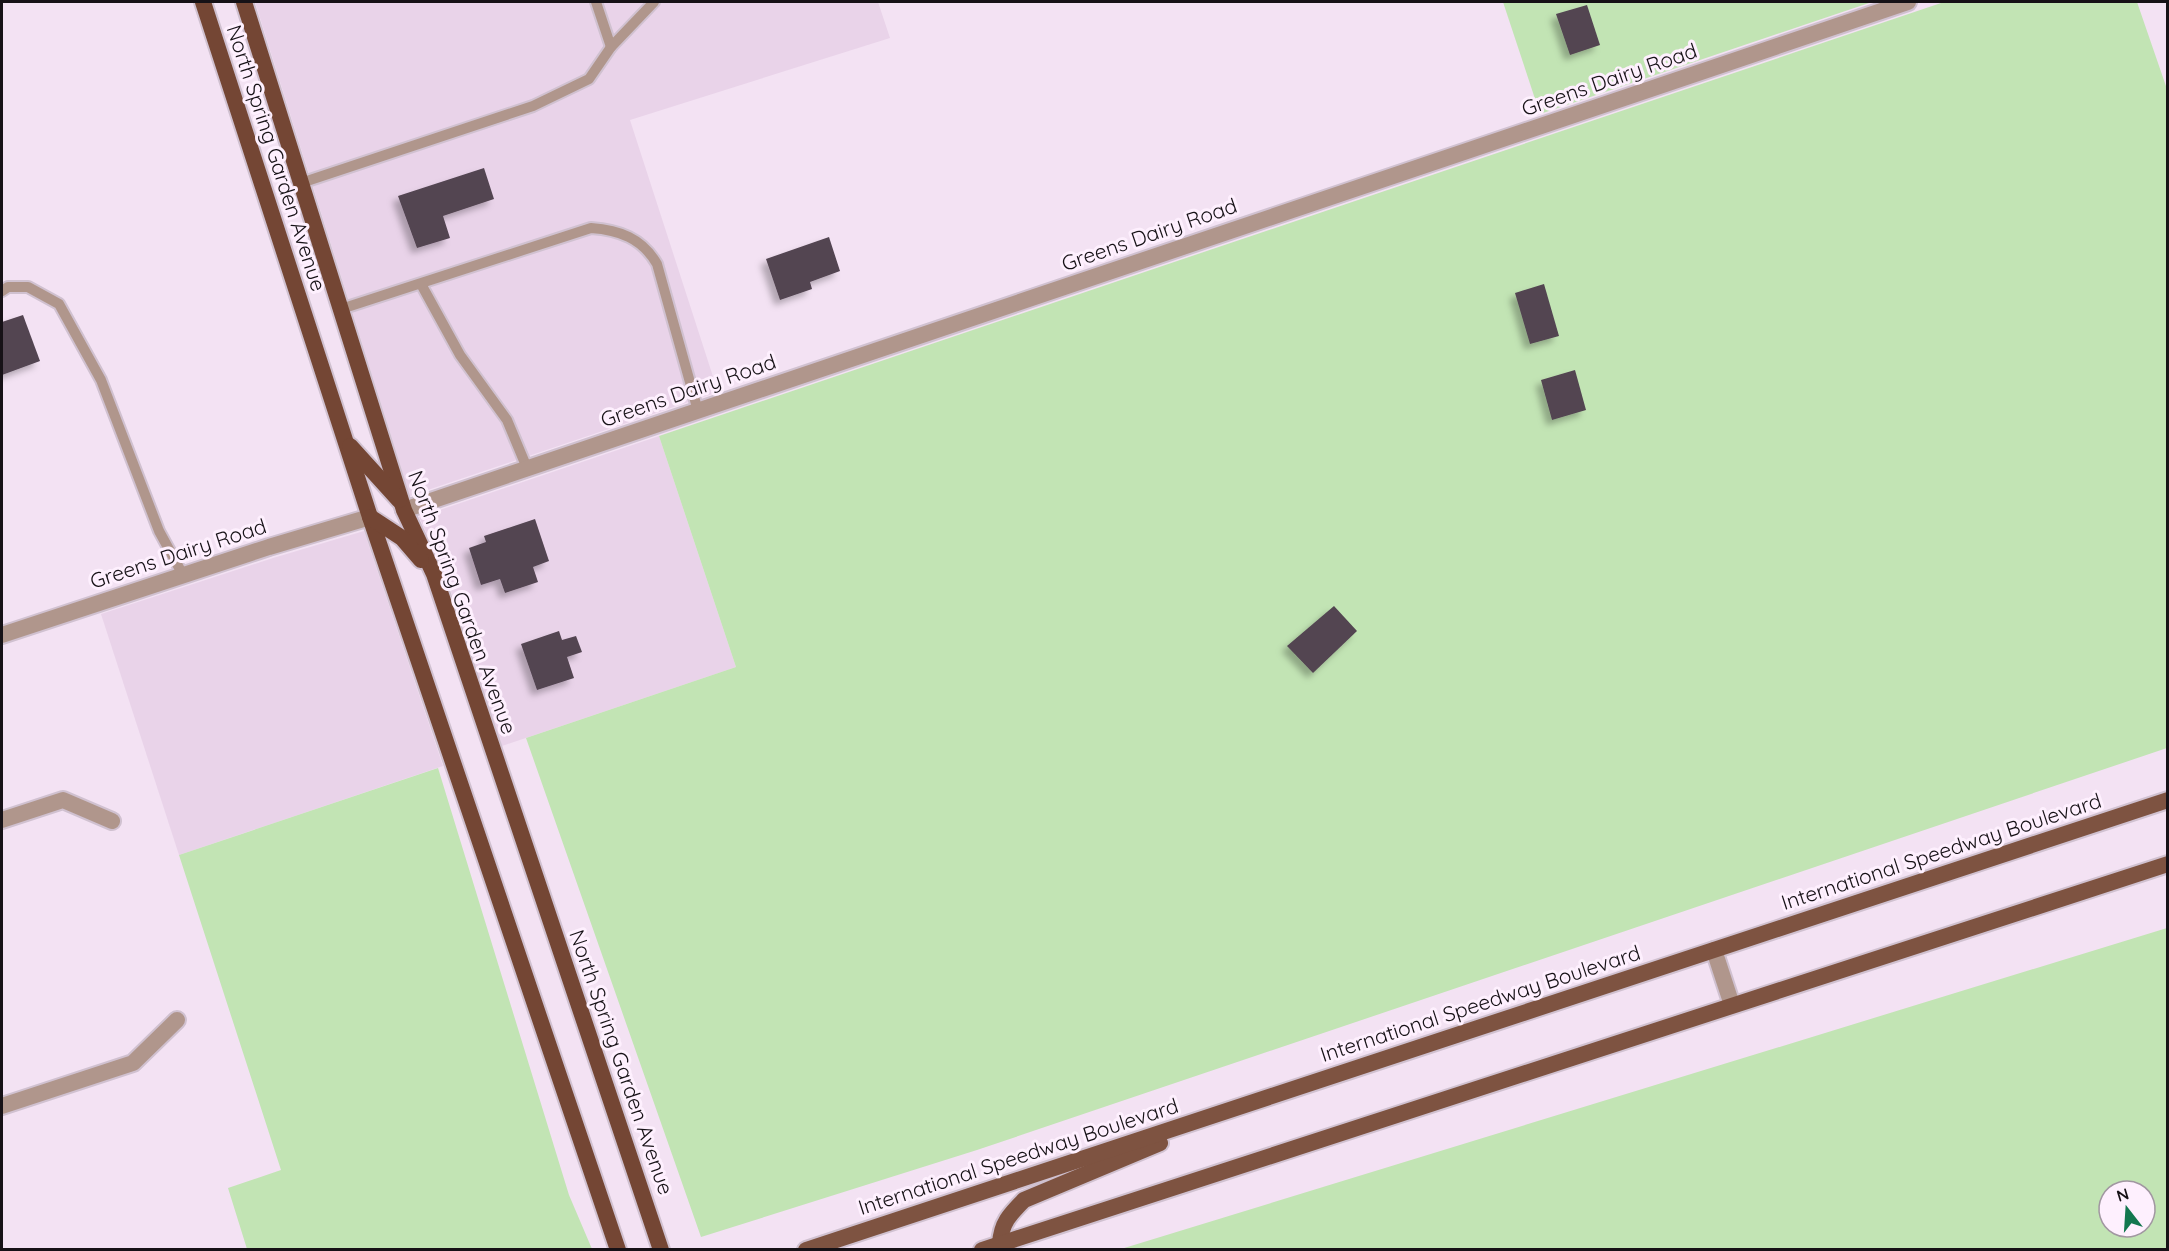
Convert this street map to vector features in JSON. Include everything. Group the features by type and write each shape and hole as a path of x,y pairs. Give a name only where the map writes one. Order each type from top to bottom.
{"highway":[{"name":"North Spring Garden Avenue","path":"203,2 370,517 618,1250"},
{"name":"North Spring Garden Avenue","path":"244,2 404,510 434,574 661,1250"},
{"path":"345,441 382,483 395,493 404,510"},
{"path":"370,517 402,538 434,574"}],"main road":[{"name":"International Speedway Boulevard","path":"806,1250 2168,800"},
{"path":"982,1250 1001,1247 1732,1005 2168,864"},
{"path":"1001,1247 1001,1231 1008,1216 1024,1200 1268,1097"}],"street":[{"name":"Greens Dairy Road","path":"404,510 1908,2"},
{"name":"Greens Dairy Road","path":"2,635 183,575 370,517"},
{"path":"2,820 63,800 112,821"},
{"path":"1714,950 1732,1005"},
{"path":"2,1106 133,1063 177,1020"}],"lane":[{"path":"596,2 611,47"},
{"path":"301,183 533,106 589,79 611,47 654,2"},
{"path":"341,309 591,228 611,230 634,239 650,251 657,264 698,411"},
{"path":"421,284 460,355 507,420 527,468"},
{"path":"2,291 8,287 28,287 59,304 101,380 159,531 183,575"}],"shaded area":[{"path":"255,2 878,2 890,38 630,120 718,392 410,496"},
{"path":"659,436 736,667 502,746 446,577 448,574 442,567 419,517"},
{"path":"364,531 443,766 179,855 101,614"}],"green space":[{"path":"1503,2 1872,2 1540,114"},
{"path":"1944,2 2137,2 2168,92 2167,748 977,1150 701,1237 526,738 736,667 659,436"},
{"path":"438,768 569,1195 592,1249 247,1249 228,1188 281,1170 179,855"},
{"path":"2167,928 2167,1249 1121,1249"}],"building":[{"path":"1587,5 1600,45 1570,55 1556,14"},
{"path":"484,168 494,199 443,216 450,238 417,248 398,196"},
{"path":"829,237 840,271 810,282 812,289 780,300 766,259"},
{"path":"1544,284 1559,336 1530,344 1515,293"},
{"path":"23,315 40,361 2,375 2,322"},
{"path":"1575,370 1586,410 1552,420 1541,380"},
{"path":"535,519 549,561 533,567 538,582 505,593 500,579 481,585 469,548 486,542 484,536"},
{"path":"1334,606 1357,631 1313,673 1287,646"},
{"path":"559,631 562,640 576,636 582,652 567,657 574,678 537,690 521,644"}]}
